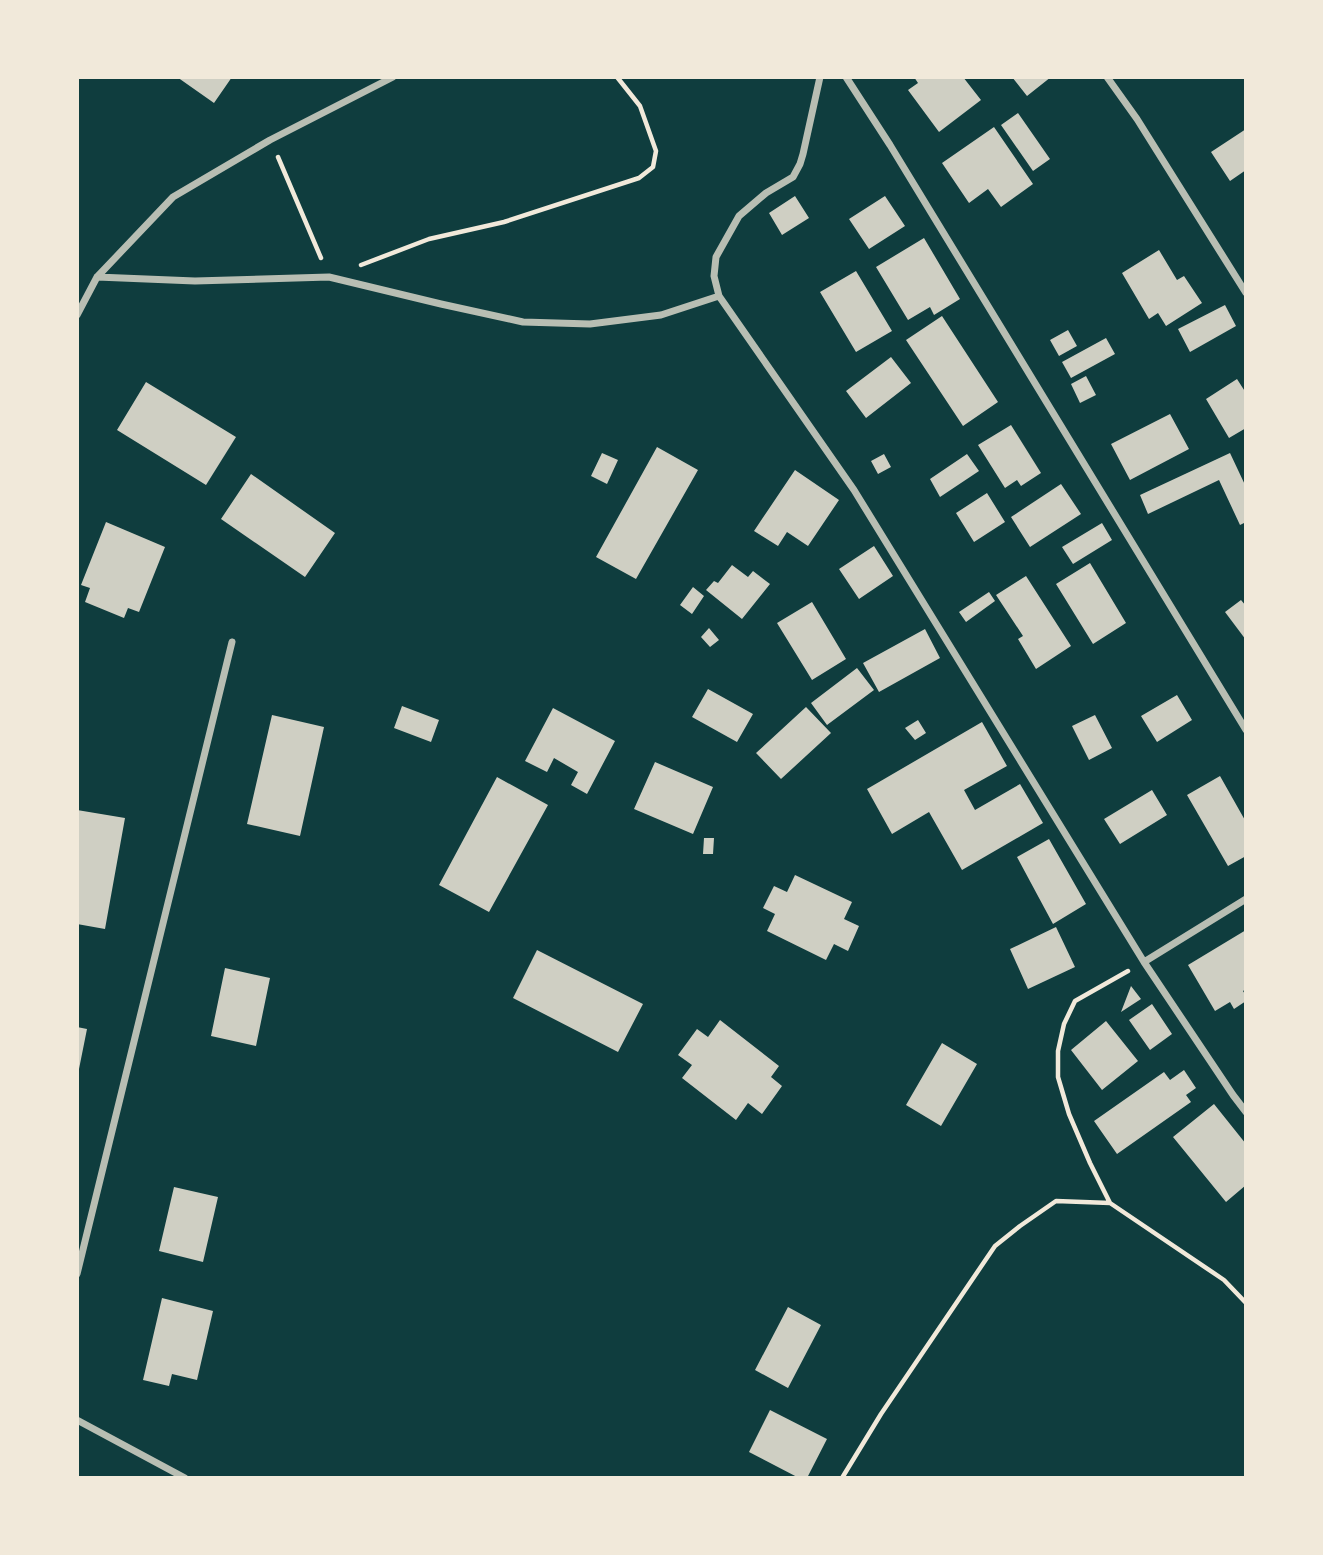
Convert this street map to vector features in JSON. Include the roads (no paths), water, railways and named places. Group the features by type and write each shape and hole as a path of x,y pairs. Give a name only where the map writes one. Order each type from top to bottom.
{"street":[{"path":"77,315 97,278 173,197 270,141 393,77"},
{"path":"820,77 803,154 793,177 765,193 739,216 716,257 714,276 719,296 854,490 1144,962 1246,1112"},
{"path":"846,77 1246,730"},
{"path":"1107,77 1137,119 1246,293"},
{"path":"97,278 195,281 329,277 523,322 590,324 661,314 719,296"},
{"path":"77,1274 232,642"},
{"path":"1144,962 1246,899"},
{"path":"77,1420 185,1478"}]}
